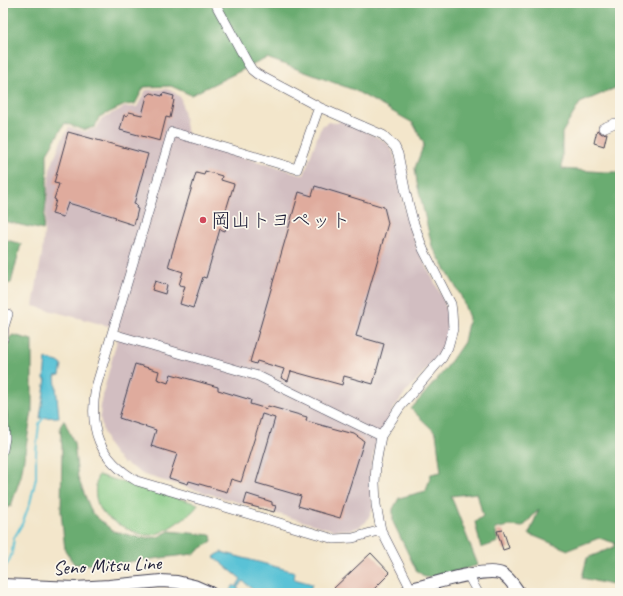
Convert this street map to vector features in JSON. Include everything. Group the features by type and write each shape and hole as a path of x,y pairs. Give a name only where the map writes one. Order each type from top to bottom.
{"main road":[{"path":"408,591 468,575 493,572 502,574 519,593"},
{"name":"Seno Mitsu Line","path":"3,585 39,591 92,588 161,581 177,582 194,586 210,593"}],"street":[{"path":"215,3 252,70 319,107 383,135 395,147 398,154 413,221 423,249 451,304 453,330 451,340 442,358 408,397 381,436 374,483 376,505 381,530 408,591"},
{"path":"319,107 297,169 172,132 96,387 93,408 95,432 101,446 110,459 122,472 137,481 334,539 353,538 381,530"},
{"path":"603,128 615,123 620,123"},
{"path":"3,339 4,327 8,314"},
{"path":"113,334 258,376 381,436"},
{"path":"3,409 5,438 3,450"},
{"path":"468,575 478,593"}],"shaded area":[{"path":"170,89 181,98 188,141 304,175 319,132 323,125 329,122 337,123 342,120 387,143 393,152 407,218 416,245 444,301 448,317 448,330 445,342 438,355 392,411 374,450 370,476 373,509 366,522 359,527 351,530 333,530 144,475 125,463 124,464 108,445 103,432 100,416 101,401 120,329 33,306 42,253 50,169 61,141 69,127 84,132 97,128 101,119 125,107 137,107 146,90"}],"green space":[{"path":"3,3 620,3 620,86 580,103 562,133 562,169 620,172 620,587 582,578 587,558 614,547 615,543 599,538 568,550 529,534 539,509 523,527 509,526 495,529 498,542 481,548 475,522 483,516 477,493 451,496 478,565 436,577 425,577 416,570 393,522 393,509 399,498 426,491 431,474 441,472 436,433 411,409 444,371 464,342 469,318 461,296 432,246 417,183 415,168 424,144 413,123 354,90 267,58 191,95 171,86 144,87 135,104 125,105 99,117 95,127 83,130 65,123 47,153 47,193 43,230 3,221"},
{"path":"3,239 21,244 11,283 3,285"},
{"path":"13,335 32,340 32,411 21,476 11,506 3,509 3,369 7,360 9,338"},
{"path":"64,420 74,443 78,478 92,513 113,531 142,538 158,537 169,531 211,535 212,541 193,554 104,565 74,564 65,550 61,512 62,446 60,427"},
{"path":"98,475 198,504 189,515 164,531 152,535 138,533 117,524 104,514 97,501 95,493"}],"water":[{"path":"46,359 58,362 62,365 60,375 55,376 59,417 40,418 46,379 44,379"},
{"path":"221,552 295,572 294,579 312,584 309,593 257,593 243,581 237,588 239,589 236,593 228,593 234,585 236,587 241,579 214,557"}],"building":[{"path":"151,93 162,96 163,93 174,96 170,118 166,117 160,141 120,130 124,115 127,116 129,112 142,115 147,96"},
{"path":"597,130 602,134 607,133 604,146 594,143"},
{"path":"68,132 148,154 134,204 137,205 136,208 138,209 134,225 115,219 116,217 68,203 63,217 52,214 56,200 54,199 59,184 54,183"},
{"path":"205,171 222,176 221,180 234,184 222,223 227,224 225,231 220,229 206,278 203,277 193,308 180,304 185,286 179,285 183,272 168,267 196,173 204,175"},
{"path":"315,186 384,207 388,223 356,336 384,344 373,384 344,376 342,385 291,371 288,381 281,378 284,369 257,361 256,364 250,362 299,192 312,196"},
{"path":"155,281 167,285 165,294 152,290"},
{"path":"135,364 159,371 157,379 168,383 171,374 218,387 218,390 251,400 250,404 267,409 268,406 307,417 306,421 354,434 364,441 340,518 298,506 301,496 256,483 275,418 262,414 241,482 231,479 227,492 189,481 188,484 169,478 177,454 151,446 156,430 119,418"},
{"path":"247,494 272,502 272,505 276,506 274,512 244,504"},
{"path":"503,530 509,548 503,550 497,531"},
{"path":"371,553 390,573 370,593 338,593 334,588"}],"waterway":[{"path":"3,570 9,561 12,553 14,538 22,524 30,503 36,478 36,453 39,424 44,417"},
{"path":"3,592 27,593"}],"place":[{"name":"岡山トヨペット","path":"203,220"}]}
